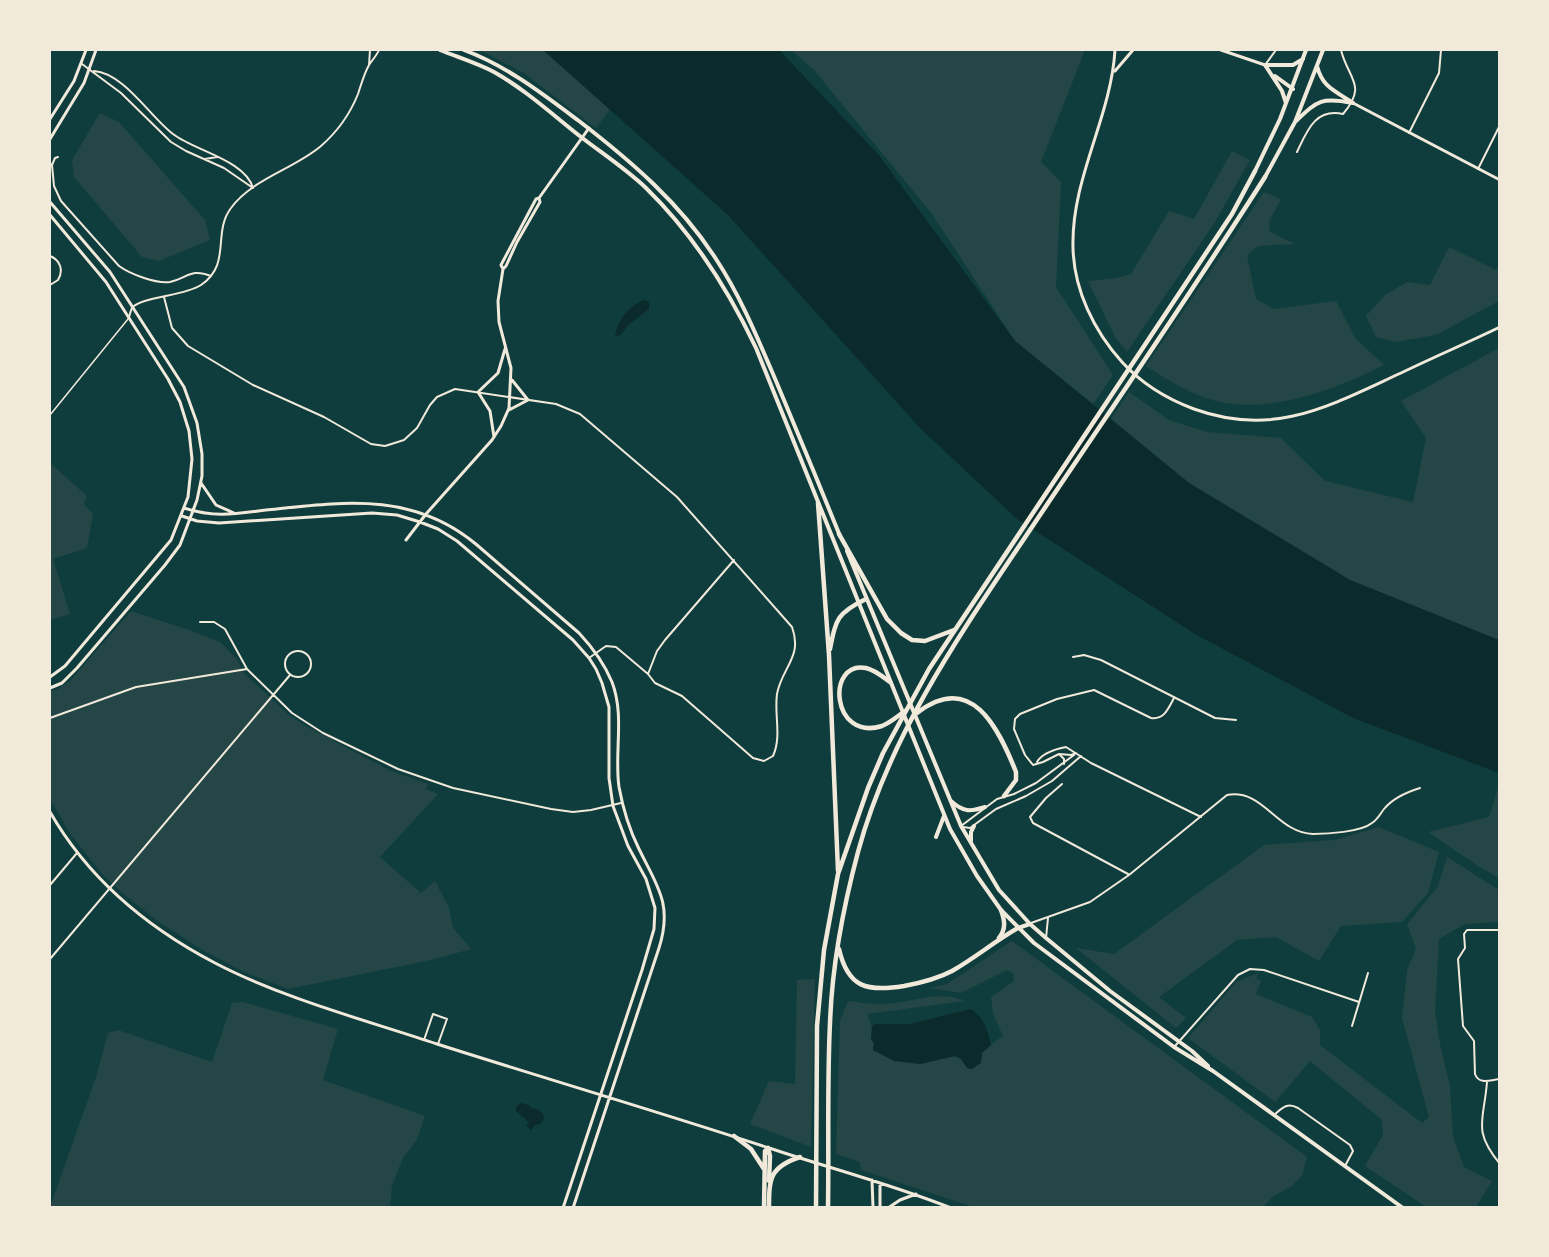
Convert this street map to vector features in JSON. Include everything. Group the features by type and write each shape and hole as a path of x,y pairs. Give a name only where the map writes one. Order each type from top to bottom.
{"highway":[{"path":"816,1208 817,1026 824,950 838,874 868,788 883,753 929,669 1147,344 1232,214 1255,171"},
{"path":"828,1208 830,1021 838,943 858,850 892,759 933,679 995,582 1265,177"},
{"path":"818,503 829,655 838,874"},
{"path":"839,534 887,619 901,633 912,640 925,641 956,629"},
{"path":"829,655 840,615 866,599"},
{"path":"890,682 877,672 864,668 855,669 846,675 839,686 838,699 842,711 850,721 869,728 882,726 907,709"},
{"path":"914,715 928,704 940,699 959,700 976,705 992,723 1016,772 1016,780 1005,796"},
{"path":"997,940 1003,933 1005,922 1001,910"},
{"path":"838,943 847,973 859,983 882,990 921,983 951,971 1018,928"},
{"path":"734,1136 752,1149 765,1170"},
{"path":"764,1208 765,1151 768,1148"},
{"path":"768,1148 770,1156 769,1208"},
{"path":"769,1182 780,1167 800,1157"}],"main road":[{"path":"440,50 493,71 533,98 582,138 615,161 646,188 688,236 726,289 756,348 950,830 977,876 1001,910 1050,957 1403,1208"},
{"path":"464,50 501,66 530,84 644,173 715,257 747,313 894,668 971,845 999,890 1046,939 1110,991 1179,1041 1213,1071"},
{"path":"1255,171 1293,89 1306,50"},
{"path":"1265,177 1294,122 1323,50"},
{"path":"1265,65 1293,65 1303,59"},
{"path":"1265,65 1282,91 1286,104"},
{"path":"1317,66 1324,83 1353,102"},
{"path":"1272,74 1293,89"},
{"path":"1294,122 1313,105 1330,99 1353,102"},
{"path":"950,800 962,810 985,807"},
{"path":"936,837 944,815"},
{"path":"950,830 961,826"},
{"path":"971,845 970,837 974,826"},
{"path":"1018,928 1030,924"}],"street":[{"path":"50,119 74,81 86,50"},
{"path":"50,139 91,70 96,50"},
{"path":"369,65 370,50"},
{"path":"129,318 133,307 141,302 187,292 201,285 211,276 220,259 225,218 235,203 253,188 311,154 335,132 351,109 369,65 379,50"},
{"path":"1115,50 1113,73 1078,189 1072,225 1073,251 1077,277 1094,324 1126,366 1154,389 1174,401 1212,415 1248,421 1288,418 1330,406 1500,327"},
{"path":"1113,73 1133,50"},
{"path":"1221,50 1265,65 1276,50"},
{"path":"1297,152 1306,134 1322,115 1331,112 1343,114 1353,102 1356,88 1341,50"},
{"path":"1409,133 1439,73 1441,50"},
{"path":"82,64 129,99 159,132 180,148 224,168 253,188"},
{"path":"91,70 102,72 132,93 180,139 217,157 248,178 253,188"},
{"path":"1353,102 1500,180"},
{"path":"159,132 162,124"},
{"path":"1478,169 1500,125"},
{"path":"406,540 426,514 494,438 508,411 511,368 499,322 498,301 502,269 506,266 540,202 539,198 589,128"},
{"path":"58,157 51,165 54,186 61,201 119,266 128,273 168,282 197,272 211,276"},
{"path":"204,159 217,157"},
{"path":"50,202 110,272 184,387 200,437 201,483 180,545 77,668 62,683 50,688"},
{"path":"50,215 101,274 168,379 180,402 189,431 192,459 191,481 182,516 171,540 160,556 65,666 50,677"},
{"path":"50,256 58,261 62,270 58,280 50,285"},
{"path":"164,297 172,328 188,345 253,386 316,413 376,445 397,443 409,436 417,428 430,405 441,394 461,389 563,406 580,414 677,497 785,617 795,636 796,650 781,680 777,696 778,738 773,756 764,761 753,758 682,696 659,687 648,674 616,646 606,646 589,658"},
{"path":"478,392 498,373 506,347"},
{"path":"511,378 528,400"},
{"path":"478,392 490,411 494,438"},
{"path":"508,411 528,400"},
{"path":"201,483 216,505 236,514"},
{"path":"184,508 215,516 369,504 401,507 426,514 443,521 468,537 579,633 596,653 612,684 617,702 619,719 617,761 622,803 633,835 659,888 664,923 662,939 573,1208"},
{"path":"182,516 205,522 228,523 372,513 398,515 420,522 465,547 573,640 589,658 602,682 609,707 609,778 613,806 628,846 652,893 655,921 651,943 563,1208"},
{"path":"648,674 657,651 665,640 734,560"},
{"path":"200,622 214,622 225,629 247,669 292,713 323,733 398,769 444,785 562,811 591,810 622,803"},
{"path":"297,651 306,653 312,665 308,674 297,678 290,675 285,667 286,658 297,651"},
{"path":"1072,657 1084,655 1101,660 1215,718 1236,720"},
{"path":"50,718 136,687 247,669"},
{"path":"50,959 290,675"},
{"path":"1076,753 1059,754 1033,765 1028,762 1014,729 1015,718 1057,699 1094,690 1135,711 1158,719 1163,717 1174,698"},
{"path":"1037,763 1040,757 1066,747 1091,763 1201,817"},
{"path":"961,826 985,807 1005,796 1030,787 1076,753"},
{"path":"1059,754 1064,759 1064,764"},
{"path":"1044,755 1048,760"},
{"path":"961,826 970,828 1003,805 1026,796 1052,781 1081,756"},
{"path":"1062,784 1046,798 1030,818 1033,823 1129,875"},
{"path":"1030,924 1090,902 1129,875 1222,798 1233,794 1252,799 1293,830 1311,834 1356,829 1373,823 1391,802 1407,792 1420,788"},
{"path":"50,812 77,853 109,888 148,922 214,963 267,987 424,1040 916,1194 951,1208"},
{"path":"50,885 77,853"},
{"path":"1046,939 1048,918"},
{"path":"1500,930 1467,930 1464,934 1465,948 1458,959 1463,1026 1474,1041 1476,1078 1482,1081 1500,1079"},
{"path":"1174,1047 1234,979 1250,969 1264,970 1359,1002"},
{"path":"1352,1026 1368,973"},
{"path":"424,1040 433,1014 447,1019 438,1044"},
{"path":"1487,1080 1481,1130 1488,1148 1500,1164"},
{"path":"1274,1115 1285,1105 1292,1105 1350,1145 1353,1150 1345,1167"},
{"path":"872,1180 873,1208"},
{"path":"880,1183 880,1208"},
{"path":"888,1208 916,1194"}],"lane":[{"path":"50,415 129,318"}],"shaded area":[{"path":"479,50 543,50 610,109 596,128 524,73"},
{"path":"543,50 779,50 878,154 1015,341 1189,483 1350,580 1499,640 1499,773 1353,718 1195,634 1017,519 920,428 728,215"},
{"path":"791,50 1085,50 1041,162 1061,182 1056,287 1113,375 1093,404 1015,341 932,214 814,70"},
{"path":"100,113 119,122 205,220 210,240 159,261 142,257 74,177 72,160"},
{"path":"1232,151 1250,160 1215,222 1127,352 1115,337 1088,281 1131,274 1169,211 1194,219"},
{"path":"1264,192 1281,199 1269,222 1270,232 1295,244 1258,246 1247,255 1256,299 1274,309 1336,301 1355,338 1384,365 1327,390 1286,401 1245,405 1215,401 1173,383 1146,366"},
{"path":"1449,247 1496,270 1499,266 1499,301 1436,335 1395,342 1376,337 1366,316 1385,295 1407,282 1430,285"},
{"path":"645,300 649,302 649,309 627,326 621,335 616,336 617,328 626,313 634,305"},
{"path":"1499,348 1499,640 1350,580 1189,483 1111,419 1129,392 1169,420 1207,432 1281,438 1325,481 1413,502 1426,438 1401,401"},
{"path":"50,463 87,496 84,504 93,514 87,548 53,559 70,614 50,620"},
{"path":"131,611 220,642 236,658 245,674 289,715 391,771 428,784 426,789 438,794 380,857 421,893 435,881 449,908 453,928 471,949 431,960 288,989 244,972 206,952 156,920 103,875 71,835 50,799 50,692 70,681"},
{"path":"1499,785 1499,878 1428,832 1489,817"},
{"path":"1379,827 1439,852 1428,893 1402,922 1341,926 1319,961 1276,937 1237,940 1159,997 1186,1018 1176,1028 1076,948 1114,954 1264,845 1334,840"},
{"path":"1447,857 1499,890 1499,922 1465,924 1439,939 1435,1011 1450,1086 1453,1137 1464,1167 1492,1181 1476,1207 1426,1207 1365,1166 1383,1135 1382,1120 1310,1061 1275,1102 1188,1038 1236,982 1258,973 1256,979 1261,981 1256,994 1312,1017 1320,1030 1320,1045 1422,1123 1429,1117 1402,1018 1407,970 1416,949 1407,924 1438,886"},
{"path":"1012,941 1307,1157 1302,1176 1263,1207 976,1208 861,1170 860,1162 836,1154 840,1021 848,1001 878,1004 944,996 964,1001 867,1014 872,1027 873,1050 920,1064 955,1056 961,1059 982,1053 1003,1036 993,1014 991,997 1014,981 1014,974 1007,970 961,993 929,988 947,984"},
{"path":"815,979 811,1147 750,1124 769,1081 795,1084 797,980"},
{"path":"243,1002 338,1029 323,1080 425,1116 417,1139 403,1158 392,1185 390,1207 50,1207 96,1077 108,1033 118,1030 212,1062 232,1003"},
{"path":"971,1009 984,1024 991,1045 982,1053 981,1063 972,1069 967,1068 961,1059 955,1056 920,1064 894,1061 873,1050 872,1027 875,1024 910,1024"},
{"path":"521,1103 543,1114 544,1119 531,1130 526,1125 529,1122 516,1111 516,1107"}]}
